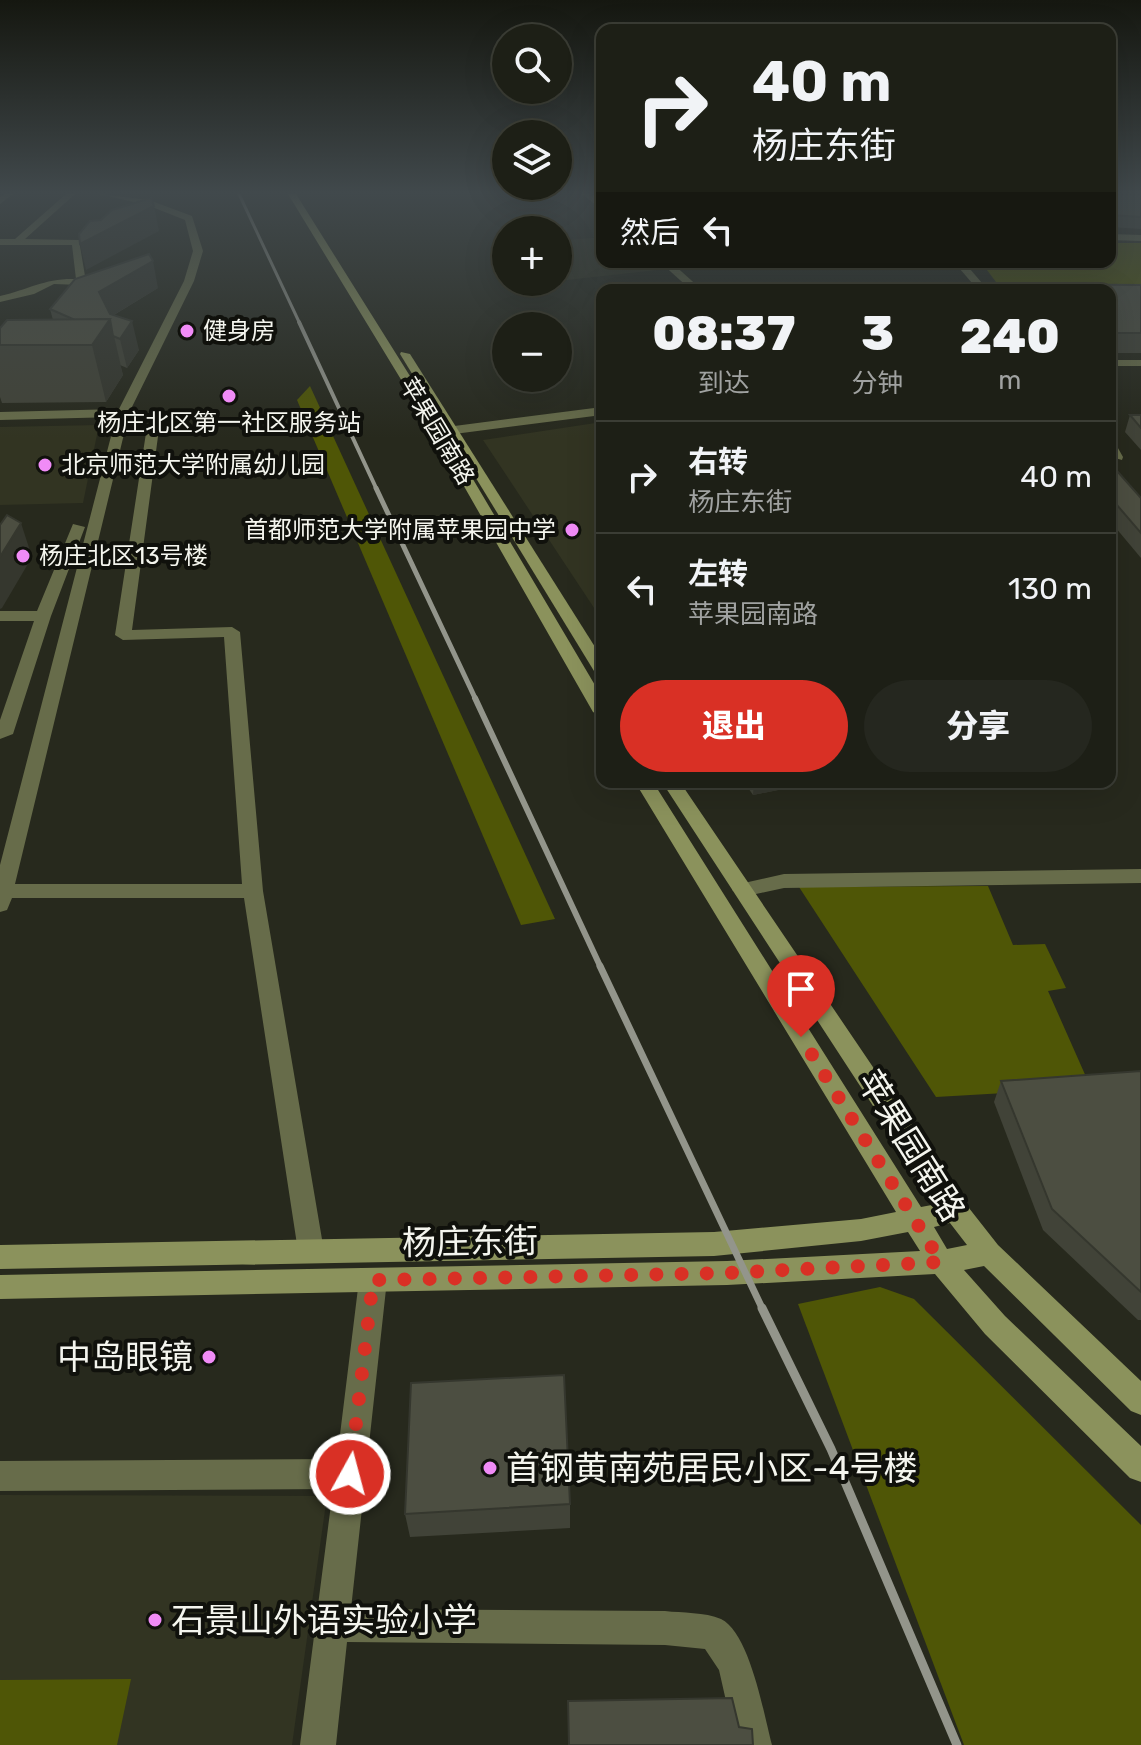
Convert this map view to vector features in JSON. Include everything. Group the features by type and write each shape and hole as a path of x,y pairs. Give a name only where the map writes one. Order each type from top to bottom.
{"main road":[{"name":"苹果园南路","path":"345,275 596,662"},
{"name":"苹果园南路","path":"354,275 447,431 596,701"},
{"name":"苹果园南路","path":"648,788 913,1222 941,1262 995,1325 1141,1467"},
{"name":"苹果园南路","path":"675,788 956,1211 989,1253 1141,1401"},
{"name":"杨庄东街","path":"0,1257 714,1244 913,1222 956,1211"},
{"name":"杨庄东街","path":"0,1287 727,1273 941,1262 989,1253"}],"street":[{"path":"0,299 30,292 52,281 81,282 80,275"},
{"path":"191,275 121,422 2,896 253,891"},
{"path":"1116,363 1141,363"},
{"path":"447,431 596,412"},
{"path":"0,416 121,422 153,429 123,635 232,632 253,891 311,1251"},
{"path":"0,734 4,734 43,616 78,527"},
{"path":"0,616 43,616"},
{"path":"742,890 784,881 1141,876"},
{"path":"318,1745 373,1280"},
{"path":"0,1476 350,1474"},
{"path":"332,1625 665,1628 714,1633 734,1663 754,1745"}],"shaded area":[{"path":"572,275 608,275 572,279"},
{"name":"首都师范大学附属苹果园中学","path":"596,423 596,611 483,440"},
{"name":"北京师范大学附属幼儿园","path":"99,425 83,503 0,505 0,427"},
{"name":"石景山外语实验小学","path":"0,1495 327,1496 292,1745 0,1745"}],"green space":[{"path":"991,275 1141,275 1141,302 1116,292 1116,284 998,284"},
{"path":"310,386 555,919 521,925 297,400"},
{"path":"988,886 1013,945 1045,944 1066,988 1048,991 1091,1088 936,1097 799,887"},
{"path":"880,1287 914,1299 1141,1525 1141,1745 964,1745 798,1304"},
{"path":"131,1679 117,1745 0,1745 0,1680"}],"building":[{"path":"86,275 128,275 99,292 110,314 132,321 120,339 113,336 110,319 75,320 50,309 75,279"},
{"path":"1116,285 1141,285 1141,333 1116,333"},
{"path":"110,319 92,345 0,345 0,328 7,320"},
{"path":"1130,415 1141,415 1141,428"},
{"path":"1116,470 1141,498 1141,533 1116,504"},
{"path":"7,515 21,523 0,557 0,525"},
{"path":"1141,1071 1141,1292 1052,1209 1001,1081"},
{"name":"首钢黄南苑居民小区-4号楼","path":"564,1375 570,1504 405,1514 411,1383"},
{"path":"732,1698 739,1727 752,1729 753,1745 569,1745 568,1701"}],"railway":[{"path":"277,275 300,324"},
{"path":"299,322 377,490"},
{"path":"376,488 476,700"},
{"path":"475,698 601,968"},
{"path":"600,966 763,1310"},
{"path":"762,1308 831,1449 957,1745"}],"place":[{"name":"健身房","path":"187,331"},
{"name":"杨庄北区第一社区服务站","path":"229,396"},
{"name":"北京师范大学附属幼儿园","path":"45,465"},
{"name":"首都师范大学附属苹果园中学","path":"572,530"},
{"name":"杨庄北区13号楼","path":"23,556"},
{"name":"中岛眼镜","path":"209,1357"},
{"name":"首钢黄南苑居民小区-4号楼","path":"490,1468"},
{"name":"石景山外语实验小学","path":"155,1620"}],"route":[{"path":"350,1474 373,1280 727,1273 941,1262 913,1222 801,1037"}]}
